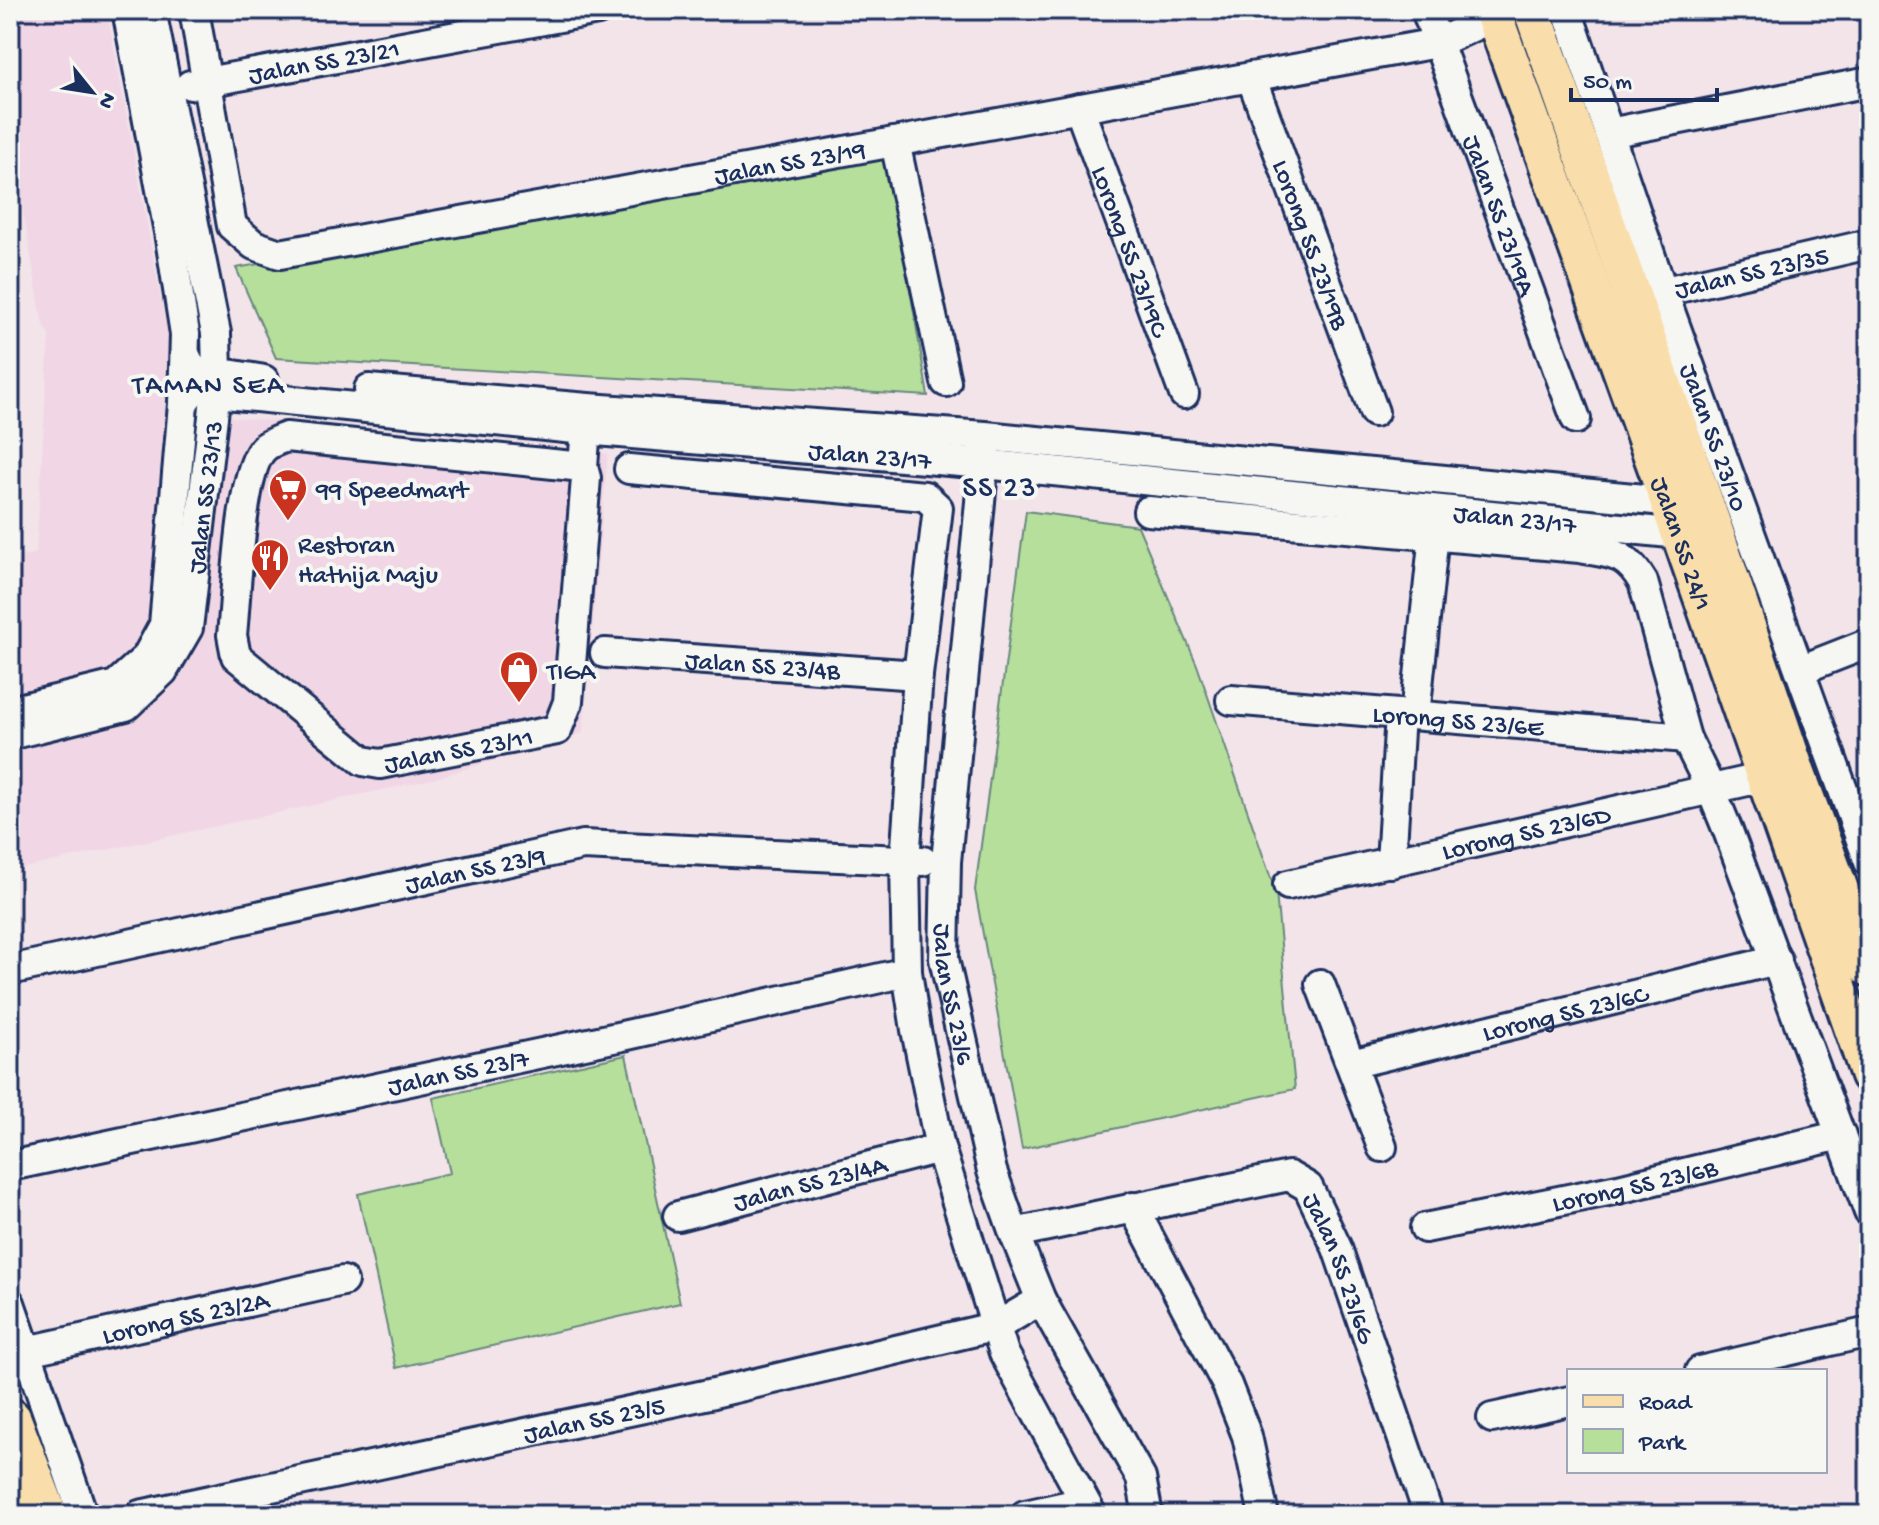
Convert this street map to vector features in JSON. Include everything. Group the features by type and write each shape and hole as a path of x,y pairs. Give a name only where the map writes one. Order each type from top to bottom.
{"highway":[{"path":"10,1420 46,1515"},
{"path":"10,1505 14,1515"}],"main road":[{"name":"Jalan SS 24/1","path":"1532,10 1648,294 1710,517 1796,771 1869,968"},
{"name":"Jalan SS 24/1","path":"1493,13 1869,1075"}],"street":[{"name":"Jalan SS 23/13","path":"10,711 116,685 146,658 164,625 216,333 155,91 127,10"},
{"name":"Jalan SS 23/13","path":"10,735 126,706 163,671 188,628 211,435 204,388 186,356 169,232 155,91 151,10"},
{"name":"Jalan SS 23/19","path":"194,10 232,226 254,245 280,254 1437,43 1493,13"},
{"name":"Jalan SS 23/21","path":"155,91 598,10"},
{"name":"Jalan SS 23/19A","path":"1426,10 1576,419"},
{"name":"Jalan SS 23/10","path":"1567,10 1609,133 1648,294 1800,670 1860,808 1869,862"},
{"name":"Lorong SS 23/19B","path":"1251,77 1374,412"},
{"path":"1609,133 1869,82"},
{"name":"Lorong SS 23/19C","path":"1079,108 1184,394"},
{"path":"895,142 946,382"},
{"name":"Jalan SS 23/35","path":"1648,294 1869,244"},
{"path":"211,435 265,389 216,333"},
{"name":"Jalan 23/17","path":"204,388 265,389 587,419 984,464 1674,518 1710,517"},
{"name":"Jalan 23/17","path":"587,419 985,436 1674,518"},
{"name":"Jalan SS 23/11","path":"583,467 286,437 264,447 255,462 247,487 232,635 236,656 363,761 380,764 557,730 568,702 586,478 583,467 587,419"},
{"name":"Jalan SS 23/6","path":"985,436 946,862 944,959 992,1171 1014,1233 1041,1300 1141,1478 1148,1515"},
{"path":"629,469 925,496 938,508 918,675 905,861 907,972 940,1148 1004,1353 1088,1508 1025,1515"},
{"path":"1148,511 1580,548 1622,556 1635,567 1643,582 1686,738 1710,787 1777,960 1869,1212"},
{"path":"1391,863 1407,714 1434,534"},
{"path":"1800,670 1869,643"},
{"name":"Jalan SS 23/4B","path":"605,653 918,675"},
{"name":"Lorong SS 23/6E","path":"1231,700 1686,738"},
{"name":"Lorong SS 23/6D","path":"1288,885 1545,824 1765,777"},
{"name":"Jalan SS 23/9","path":"10,970 583,845 946,862"},
{"name":"Lorong SS 23/6C","path":"1351,1064 1777,960"},
{"name":"Jalan SS 23/7","path":"10,1166 907,972"},
{"path":"1320,984 1382,1147"},
{"name":"Lorong SS 23/6B","path":"1425,1228 1618,1189 1841,1135"},
{"name":"Jalan SS 23/4A","path":"678,1216 940,1148"},
{"name":"Jalan SS 23/6G","path":"1014,1233 1289,1176 1308,1187 1337,1248 1411,1460 1428,1513 1422,1515"},
{"path":"1133,1207 1227,1385 1247,1436 1264,1515"},
{"name":"Lorong SS 23/2A","path":"27,1351 343,1281"},
{"name":"Jalan SS 23/5","path":"140,1515 714,1393 997,1326 1041,1300"},
{"path":"10,1303 83,1515"},
{"path":"1709,1369 1869,1332"},
{"path":"1492,1418 1567,1401"}],"shaded area":[{"path":"10,10 107,10 168,335 168,411 608,453 583,733 433,779 10,871 10,559 36,553 49,336 42,320 10,137"}],"green space":[{"path":"888,158 928,396 276,358 236,268"},
{"path":"1026,511 1138,526 1197,665 1276,893 1295,1089 1022,1149 975,890"},
{"path":"626,1055 680,1303 396,1368 358,1194 450,1173 433,1098"}],"place":[{"name":"99 Speedmart","path":"288,522"},
{"name":"Restoran Hathija Maju","path":"270,592"},
{"name":"TIGA","path":"519,704"}],"district":[{"name":"TAMAN SEA","path":"209,383"},
{"name":"SS 23","path":"1000,486"}]}
